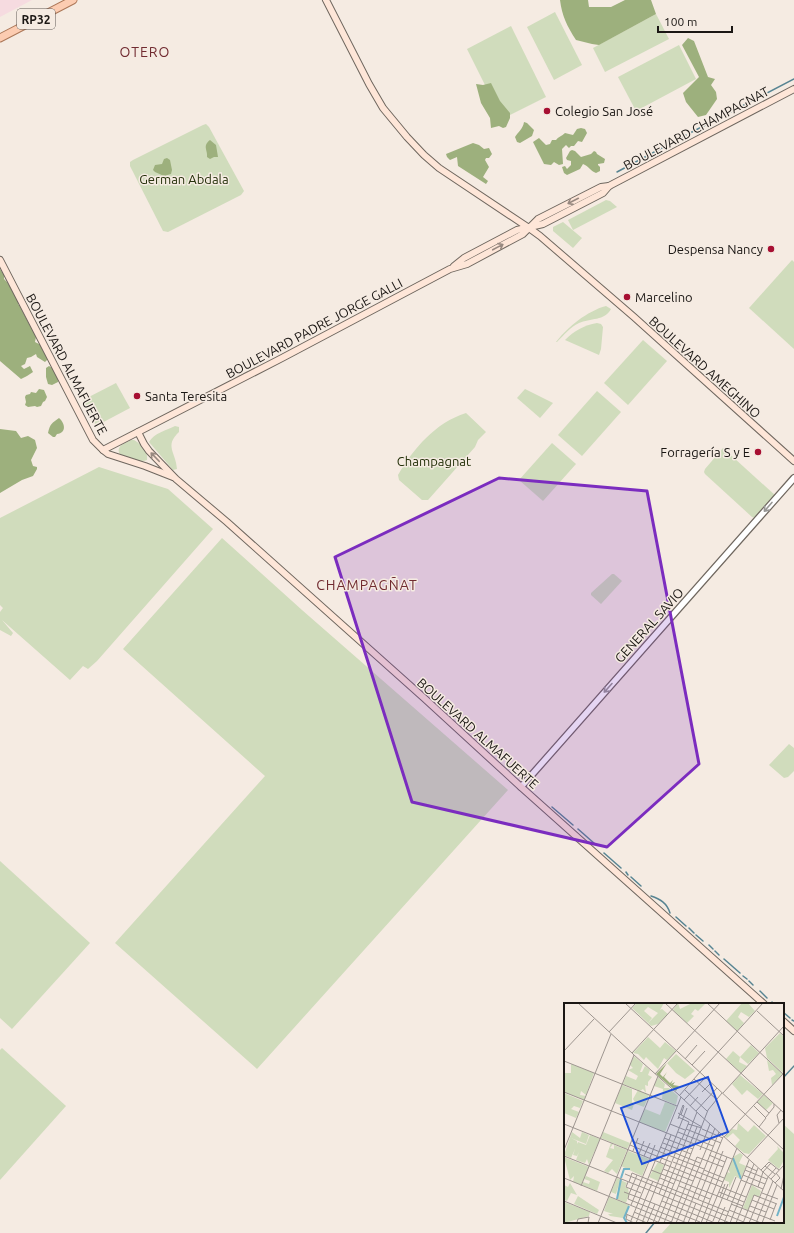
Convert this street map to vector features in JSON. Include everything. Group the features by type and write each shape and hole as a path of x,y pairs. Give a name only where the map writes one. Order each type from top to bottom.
{"main road":[{"name":"RP32","path":"0,38 73,0"},
{"name":"BOULEVARD AMEGHINO","path":"326,0 383,108 407,138 424,155 439,168 529,228 634,318 794,461"},
{"name":"BOULEVARD CHAMPAGNAT","path":"529,228 543,224 603,193 609,186 794,89"},
{"name":"BOULEVARD PADRE JORGE GALLI","path":"103,450 450,269 467,264 523,234 529,228"},
{"name":"BOULEVARD ALMAFUERTE","path":"0,260 93,440 103,450 113,456 145,466 176,479"},
{"name":"BOULEVARD ALMAFUERTE","path":"138,432 149,451 176,479 228,522 763,1003"},
{"path":"784,1022 794,1031"}],"street":[{"name":"GENERAL SAVIO","path":"521,787 794,478"}],"highlighted area":[{"path":"499,478 647,491 699,764 607,847 412,802 335,557"}],"shaded area":[{"path":"0,0 32,0 0,17"}],"green space":[{"path":"560,0 588,0 589,7 611,7 625,0 651,0 656,14 599,45 592,44 576,40 565,21"},
{"path":"555,12 582,65 554,80 527,27"},
{"path":"656,14 669,39 605,72 593,48"},
{"path":"511,26 546,97 502,119 467,49"},
{"path":"688,38 694,41 708,77 715,79 711,85 716,92 717,99 706,115 698,117 686,102 683,93 699,77 682,45"},
{"path":"679,45 696,79 636,111 618,77"},
{"path":"491,83 500,101 510,113 510,118 506,127 503,128 499,126 491,128 490,118 481,103 476,84 483,85"},
{"path":"524,122 534,130 532,136 520,143 517,142 515,137 522,129"},
{"name":"German Abdala","path":"206,124 244,191 241,195 168,232 163,231 130,166 130,162"},
{"path":"577,129 585,129 587,133 582,142 578,141 574,146 569,148 566,145 562,149 563,164 559,165 554,162 551,165 544,164 533,142 539,138 546,145 550,144 552,140 556,140 565,133 573,135"},
{"path":"210,140 216,145 218,157 210,159 207,157 206,144"},
{"path":"473,143 484,149 489,148 492,154 485,160 489,167 483,177 488,181 486,184 458,166 457,157 450,160 446,154"},
{"path":"572,150 581,157 591,154 594,151 596,152 605,159 604,163 598,164 600,171 596,173 583,164 580,169 567,175 564,173 562,167 565,166 567,169 571,165 571,161 567,160 566,158"},
{"path":"167,158 170,160 172,170 171,174 164,176 153,170 155,165 162,164 164,159"},
{"path":"606,200 610,201 617,207 573,230 568,220"},
{"path":"563,222 582,238 573,248 553,231 553,227"},
{"path":"792,260 794,262 794,349 749,308"},
{"path":"0,269 36,337 35,342 41,345 49,358 45,362 37,357 36,354 27,358 25,364 21,366 24,369 30,366 33,372 21,379 0,361"},
{"path":"606,306 611,309 605,316 583,321 567,331 556,342 566,331 578,320 599,308"},
{"path":"597,323 601,324 603,327 599,355 565,340 580,329"},
{"path":"643,340 667,361 628,405 604,383"},
{"path":"49,366 57,375 58,379 58,382 52,385 48,384 46,377 46,368"},
{"path":"116,383 130,408 96,426 83,400"},
{"path":"39,389 44,390 47,397 41,406 28,407 25,405 26,395 30,394 31,392 36,393"},
{"path":"525,389 553,403 540,418 517,398"},
{"path":"597,391 621,412 582,456 558,435"},
{"name":"Champagnat","path":"466,413 486,432 478,440 475,447 428,500 422,500 399,480 398,475 411,455 426,438 445,423"},
{"path":"59,418 64,425 64,430 53,437 48,433 52,424"},
{"path":"175,426 179,427 179,432 172,441 172,449 177,469 173,470 149,442 157,434"},
{"path":"0,429 16,431 21,438 28,436 35,440 37,448 31,460 33,466 37,467 37,469 33,476 22,480 0,493"},
{"path":"131,440 136,441 144,448 147,454 147,460 133,460 119,453 120,446"},
{"path":"552,443 576,464 543,501 519,480"},
{"path":"723,448 776,496 755,518 752,517 704,472"},
{"path":"99,467 168,489 213,529 97,661 88,669 83,666 70,680 2,620 13,633 11,636 0,630 0,612 3,608 0,605 0,518"},
{"path":"222,538 508,790 257,1069 115,943 265,776 123,649"},
{"path":"612,574 622,581 601,604 591,595 591,593"},
{"path":"789,744 794,748 794,771 788,777 784,778 769,765"},
{"path":"0,861 90,943 12,1029 0,1018"},
{"path":"2,1048 66,1106 0,1180 0,1050"},
{"path":"784,1125 794,1134 794,1233 662,1233 671,1223 784,1223"}],"waterway":[{"path":"690,133 794,79"},
{"path":"617,172 686,135"},
{"path":"552,807 573,825"},
{"path":"578,829 595,844"},
{"path":"604,853 621,868"},
{"path":"631,877 641,886"},
{"path":"651,896 663,902 670,913"},
{"path":"676,917 686,926"},
{"path":"689,928 694,933"},
{"path":"696,935 703,941"},
{"path":"709,945 713,949"},
{"path":"715,951 719,955"},
{"path":"724,959 740,973"},
{"path":"743,976 747,979"},
{"path":"749,981 753,985"},
{"path":"760,991 767,998"},
{"path":"784,1013 790,1018"},
{"path":"784,1077 794,1066"},
{"path":"646,1233 654,1223"}],"place":[{"name":"Colegio San José","path":"547,111"},
{"name":"Despensa Nancy","path":"771,249"},
{"name":"Marcelino","path":"627,297"},
{"name":"Santa Teresita","path":"137,396"},
{"name":"Forragería S y E","path":"758,452"}],"district":[{"name":"OTERO","path":"145,52"},
{"name":"CHAMPAGÑAT","path":"367,585"}]}
